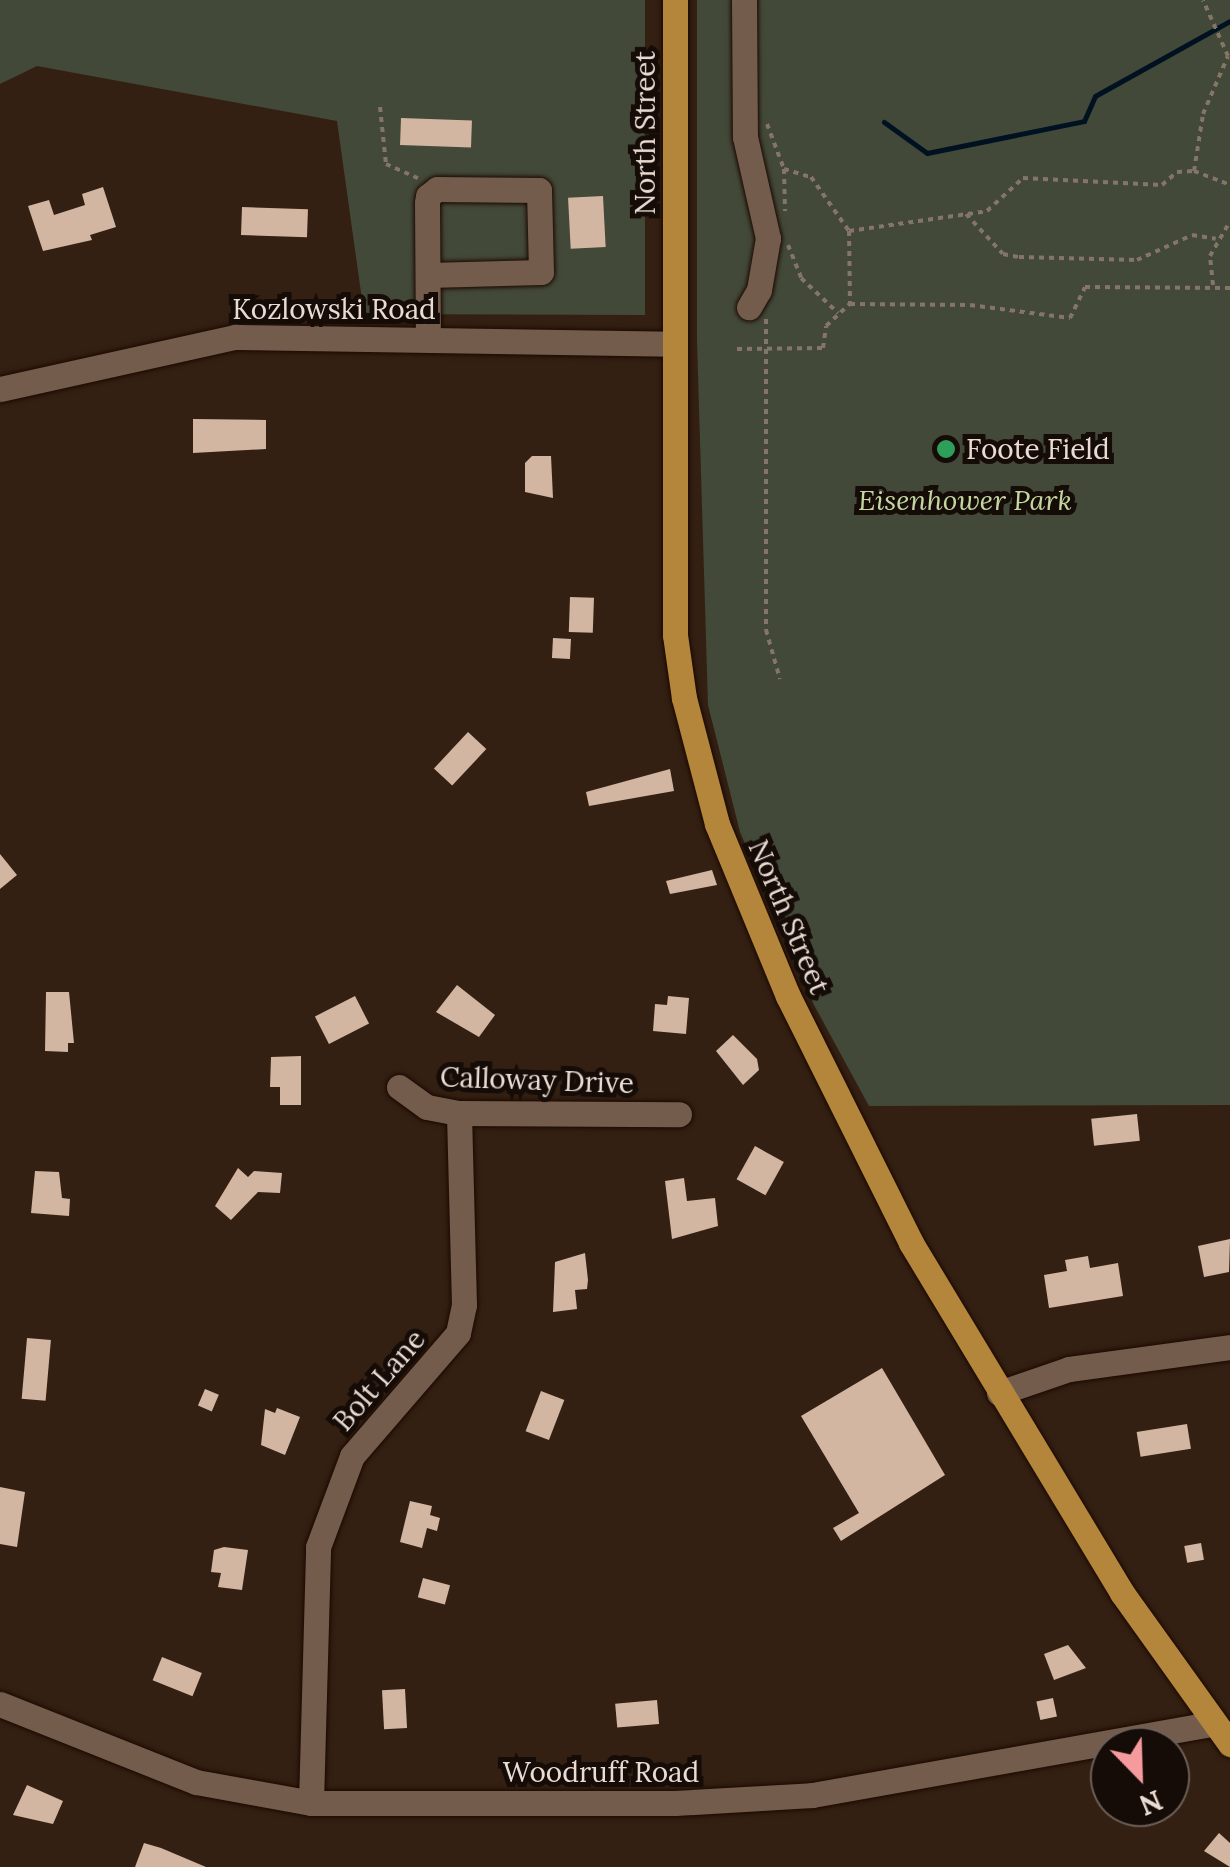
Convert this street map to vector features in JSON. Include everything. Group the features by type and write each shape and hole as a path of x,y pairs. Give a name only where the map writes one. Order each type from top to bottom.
{"main road":[{"name":"North Street","path":"675,0 675,635 699,766 788,996 911,1244 998,1393 1212,1724 1230,1744"}],"street":[{"path":"744,0 745,136 768,238 758,308"},
{"path":"428,275 535,275 545,268 540,190 432,192 428,275 428,337"},
{"name":"Kozlowski Road","path":"0,389 235,337 428,337 674,344"},
{"name":"Calloway Drive","path":"399,1086 426,1107 459,1113 679,1114"},
{"name":"Bolt Lane","path":"311,1803 318,1547 352,1456 458,1333 464,1304 459,1113"},
{"path":"998,1393 1069,1369 1230,1346"},
{"name":"Woodruff Road","path":"0,1704 196,1782 311,1803 675,1803 812,1795 1212,1724"}],"path":[{"path":"1194,171 1203,114 1228,56 1203,0"},
{"path":"380,107 386,164 432,192"},
{"path":"765,118 784,169 786,222"},
{"path":"784,169 811,176 849,231 850,304"},
{"path":"849,231 988,211 1023,178 1162,185 1177,172 1194,171 1230,185"},
{"path":"966,214 993,246 1020,257 1136,260 1192,236 1216,239"},
{"path":"1213,286 1207,267 1216,239 1230,222"},
{"path":"786,239 801,278 838,313"},
{"path":"737,349 823,348 826,326 850,304 970,305 1070,318 1085,287 1230,288"},
{"path":"758,308 766,348 766,630 780,679"}],"green space":[{"path":"0,0 645,0 645,315 364,314 337,121 37,66 0,84"},
{"name":"Eisenhower Park","path":"697,0 1230,0 1230,1105 869,1106 814,1005 740,832 708,705 697,340"}],"building":[{"path":"401,118 472,120 471,147 400,145"},
{"path":"103,187 116,227 90,235 92,240 43,251 28,206 49,200 54,215 85,205 82,194"},
{"path":"603,196 606,247 571,249 568,198"},
{"path":"242,207 308,209 307,237 241,235"},
{"path":"193,419 266,420 266,449 193,453"},
{"path":"532,456 551,456 553,498 525,492 525,463"},
{"path":"570,597 594,598 593,633 569,632"},
{"path":"553,638 571,639 570,659 552,658"},
{"path":"468,732 486,749 452,786 434,769"},
{"path":"670,769 674,791 589,806 586,792"},
{"path":"0,854 17,875 0,889"},
{"path":"712,870 717,885 670,894 666,881"},
{"path":"457,985 495,1015 479,1037 436,1012"},
{"path":"46,992 69,992 74,1043 68,1043 68,1052 45,1051"},
{"path":"355,996 369,1024 329,1044 315,1016"},
{"path":"668,996 689,998 686,1034 653,1031 655,1004 667,1005"},
{"path":"733,1035 757,1059 759,1070 743,1085 716,1051"},
{"path":"301,1056 301,1105 280,1105 280,1087 270,1087 271,1057"},
{"path":"1137,1114 1140,1141 1094,1146 1091,1119"},
{"path":"755,1146 784,1162 765,1195 737,1179"},
{"path":"238,1168 248,1177 254,1171 282,1173 280,1193 258,1192 231,1220 215,1206"},
{"path":"35,1171 59,1172 62,1198 70,1199 69,1216 31,1213"},
{"path":"684,1178 687,1201 715,1198 718,1226 672,1239 665,1181"},
{"path":"1230,1239 1229,1272 1204,1277 1198,1246"},
{"path":"585,1253 587,1289 575,1290 577,1309 553,1312 555,1262"},
{"path":"1088,1256 1090,1268 1118,1263 1123,1296 1049,1308 1044,1275 1067,1271 1065,1260"},
{"path":"27,1338 51,1340 46,1401 22,1399"},
{"path":"882,1368 945,1475 841,1541 833,1528 859,1513 801,1416"},
{"path":"205,1389 219,1395 212,1411 198,1406"},
{"path":"541,1391 564,1400 549,1440 526,1431"},
{"path":"277,1408 300,1417 285,1455 261,1445 265,1409 275,1413"},
{"path":"1187,1424 1191,1449 1141,1457 1137,1432"},
{"path":"0,1487 25,1492 17,1547 0,1544"},
{"path":"410,1501 432,1506 430,1515 440,1518 437,1531 427,1528 422,1548 400,1542"},
{"path":"1201,1543 1204,1560 1187,1563 1184,1546"},
{"path":"214,1550 248,1550 242,1590 218,1587 221,1573 211,1572"},
{"path":"423,1578 450,1585 445,1605 418,1597"},
{"path":"1068,1645 1086,1668 1054,1680 1044,1654"},
{"path":"162,1657 202,1673 193,1696 153,1680"},
{"path":"405,1689 407,1728 384,1729 382,1690"},
{"path":"1053,1698 1057,1717 1040,1720 1036,1702"},
{"path":"657,1700 659,1724 617,1728 615,1704"},
{"path":"27,1785 63,1801 53,1824 13,1815"},
{"path":"1219,1833 1230,1843 1230,1867 1204,1851"},
{"path":"144,1843 161,1848 206,1867 135,1867"}],"waterway":[{"path":"884,122 927,153 1084,121 1095,96 1230,21"}],"place":[{"name":"Foote Field","path":"946,449"}]}
